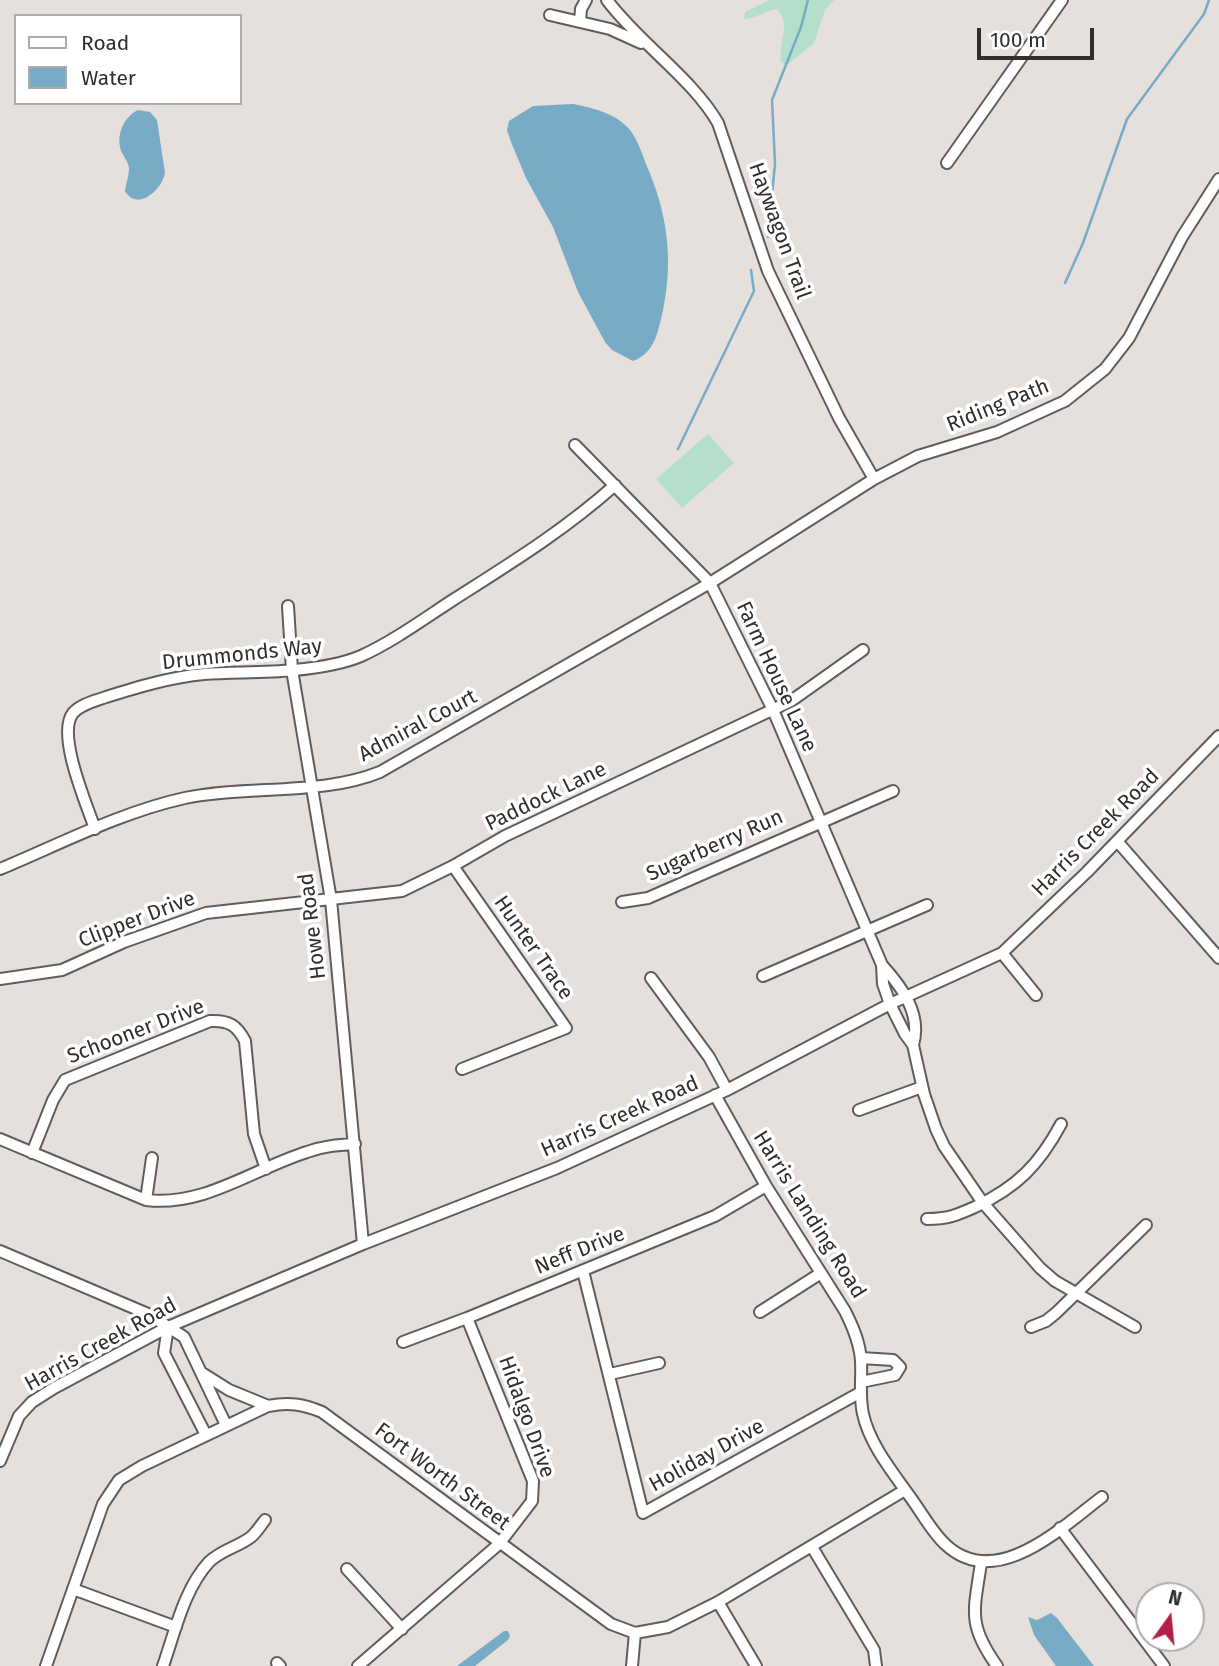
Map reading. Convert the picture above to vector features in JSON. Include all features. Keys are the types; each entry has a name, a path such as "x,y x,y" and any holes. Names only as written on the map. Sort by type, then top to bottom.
{"street":[{"path":"580,21 581,9 586,0"},
{"name":"Haywagon Trail","path":"607,0 649,47 704,101 718,123 768,271 839,418 874,479"},
{"path":"947,163 1062,0"},
{"name":"Haywagon Trail","path":"551,15 610,29 649,47"},
{"name":"Riding Path","path":"710,583 874,479 918,456 997,432 1065,401 1105,369 1129,338 1182,237 1219,179"},
{"name":"Farm House Lane","path":"575,445 710,583 773,710 881,965 883,985 890,1004 913,1045"},
{"name":"Drummonds Way","path":"95,829 80,786 68,736 70,718 80,707 128,690 173,679 330,666 360,656 389,641 552,536 585,512 615,485"},
{"name":"Admiral Court","path":"0,869 140,811 183,799 232,791 351,782 387,768 710,583"},
{"name":"Howe Road","path":"288,606 292,670 331,900 363,1244"},
{"name":"Paddock Lane","path":"331,900 401,891 453,866 505,836 791,701 863,650"},
{"name":"Harris Creek Road","path":"0,1461 19,1416 32,1402 168,1327 363,1244 557,1168 715,1096 890,1004 1002,953 1117,841 1219,736"},
{"name":"Sugarberry Run","path":"622,902 648,898 893,790"},
{"path":"1117,841 1219,958"},
{"name":"Hunter Trace","path":"453,866 566,1028 462,1069"},
{"name":"Clipper Drive","path":"0,979 62,970 124,942 206,913 331,900"},
{"path":"763,976 927,905"},
{"path":"1002,953 1035,995"},
{"name":"Farm House Lane","path":"881,965 897,982 912,1011 917,1032 913,1045"},
{"path":"651,978 709,1057 727,1090"},
{"name":"Schooner Drive","path":"32,1153 53,1100 65,1080 209,1021 220,1020 240,1030 246,1041 254,1133 266,1169"},
{"path":"913,1045 929,1111 944,1146 983,1203 1040,1268 1075,1294 1135,1327"},
{"path":"859,1110 922,1087"},
{"name":"Harris Landing Road","path":"715,1096 766,1186 853,1325 861,1358 861,1387 867,1429 905,1490 944,1544 964,1558 981,1563"},
{"path":"928,1219 948,1219 1004,1192 1028,1173 1047,1151 1061,1124"},
{"path":"0,1139 146,1200 181,1201 326,1146 355,1144"},
{"path":"146,1200 152,1158"},
{"name":"Neff Drive","path":"403,1342 715,1216 766,1186"},
{"path":"1031,1327 1046,1321 1146,1225"},
{"path":"0,1251 148,1314 184,1337 226,1424"},
{"name":"Holiday Drive","path":"583,1271 643,1513 861,1387"},
{"path":"760,1312 821,1273"},
{"name":"Hidalgo Drive","path":"358,1666 499,1544 532,1501 533,1481 467,1318"},
{"path":"168,1327 164,1353 206,1434"},
{"path":"861,1358 893,1360 900,1367 895,1375 861,1387"},
{"path":"610,1374 659,1363"},
{"path":"201,1373 229,1390 268,1406"},
{"name":"Fort Worth Street","path":"46,1666 103,1504 119,1480 226,1424 268,1406 285,1403 303,1404 322,1412 611,1624 635,1633"},
{"path":"632,1666 635,1633 668,1627 718,1602 905,1490"},
{"path":"997,1666 974,1626 973,1612 981,1563 1001,1561 1020,1554 1102,1497"},
{"path":"163,1666 176,1627 200,1573 223,1551 251,1537 265,1520"},
{"path":"1060,1528 1164,1666"},
{"path":"812,1547 874,1650 876,1666"},
{"path":"347,1569 402,1629"},
{"path":"73,1589 176,1627"},
{"path":"718,1602 756,1666"}],"green space":[{"path":"769,0 834,0 825,10 814,43 787,65 781,62 784,21 777,9 744,19 745,12"},
{"path":"708,434 734,463 682,508 656,479"}],"water":[{"path":"573,104 611,115 630,130 653,183 664,220 668,276 662,315 650,348 633,361 612,350 605,342 578,292 553,227 526,178 507,130 509,121 533,106"},
{"path":"138,110 150,112 157,120 165,173 154,192 142,199 130,197 125,191 129,168 119,141 124,122"},
{"path":"1051,1613 1094,1666 1056,1666 1034,1635 1028,1617 1037,1620"},
{"path":"504,1631 508,1631 508,1640 475,1666 457,1666"}],"waterway":[{"path":"768,237 775,164 772,100 801,27 808,0"},
{"path":"1065,283 1083,243 1127,119 1204,14 1209,0"},
{"path":"678,449 754,291 751,270"}]}
